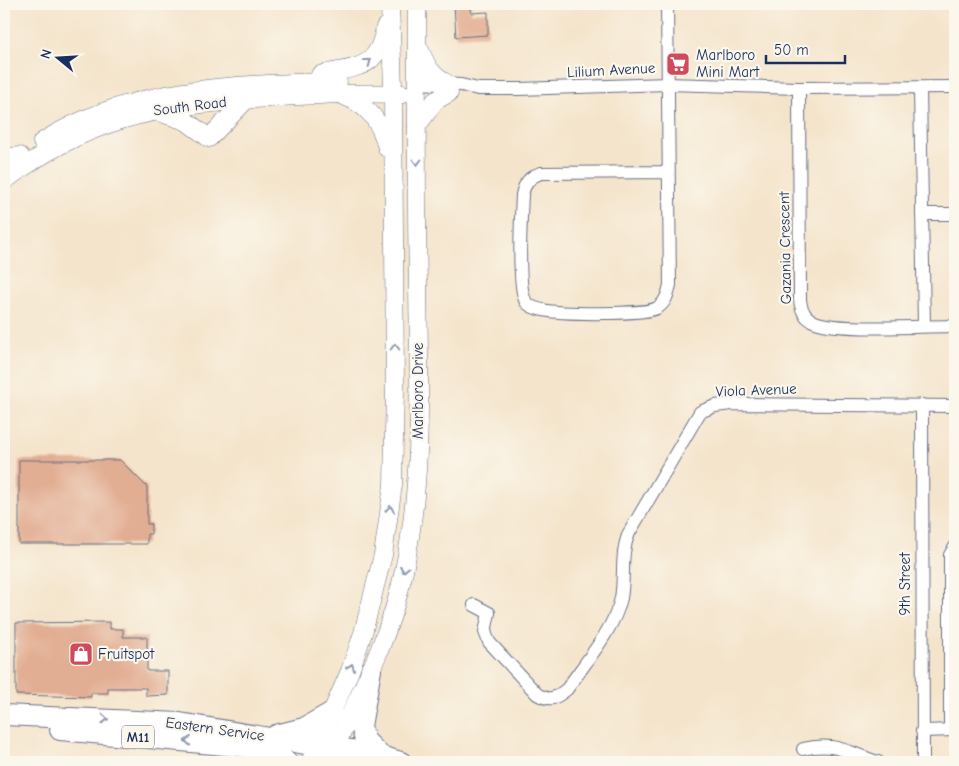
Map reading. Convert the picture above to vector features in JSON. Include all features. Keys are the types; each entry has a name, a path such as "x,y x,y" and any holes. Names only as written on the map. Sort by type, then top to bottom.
{"main road":[{"path":"306,83 320,75 359,68 371,60 377,54 383,39 390,4"},
{"name":"Marlboro Drive","path":"325,757 332,712 350,671 375,590 383,555 392,485 395,388 393,88 390,4"},
{"name":"Marlboro Drive","path":"325,757 371,670 388,626 403,577 416,492 419,389 417,4"},
{"path":"417,40 426,64 433,75 449,89 435,101 417,126"},
{"name":"South Road","path":"4,167 12,157 69,126 104,111 129,104 203,90 306,83 393,88"},
{"path":"393,88 416,89"},
{"name":"South Road","path":"4,181 29,163 75,137 116,120 152,110 393,88"},
{"path":"340,94 362,104 377,119 384,133 393,175"},
{"path":"152,110 186,121 209,138 246,100"},
{"path":"371,670 361,726 366,740 379,754"},
{"path":"287,762 269,743 332,712"},
{"name":"Eastern Service","path":"4,714 180,723 325,757"},
{"name":"Eastern Service","path":"4,723 269,743"},
{"name":"M11","path":"325,757 379,754 401,762"}],"street":[{"path":"667,4 670,285 666,298 662,304 648,311 549,311 534,308 526,302 522,287 522,195 524,188 532,177 541,173 668,172"},
{"name":"Lilium Avenue","path":"416,89 558,89 667,84 799,88 955,87"},
{"name":"Gazania Crescent","path":"799,88 800,300 803,311 812,321 833,326 955,326"},
{"path":"920,88 924,326"},
{"path":"922,214 955,214"},
{"name":"Viola Avenue","path":"474,605 489,613 485,632 489,642 537,694 544,698 557,697 567,689 618,609 622,585 624,546 629,533 695,417 706,408 732,404 955,406"},
{"name":"9th Street","path":"922,405 922,762"},
{"path":"922,731 953,730 950,555 955,547"},
{"path":"803,750 819,745 835,746 878,762"}],"building":[{"path":"454,4 471,4 471,13 488,12 488,35 456,37"},
{"path":"19,460 120,460 147,487 147,524 151,524 151,534 147,534 147,544 19,544"},
{"name":"Fruitspot","path":"110,622 110,629 123,629 123,637 147,637 147,671 168,671 168,695 146,696 146,688 108,688 108,693 91,693 91,697 16,695 16,623"}],"place":[{"name":"Marlboro Mini Mart","path":"678,64"},
{"name":"Fruitspot","path":"81,654"}]}
